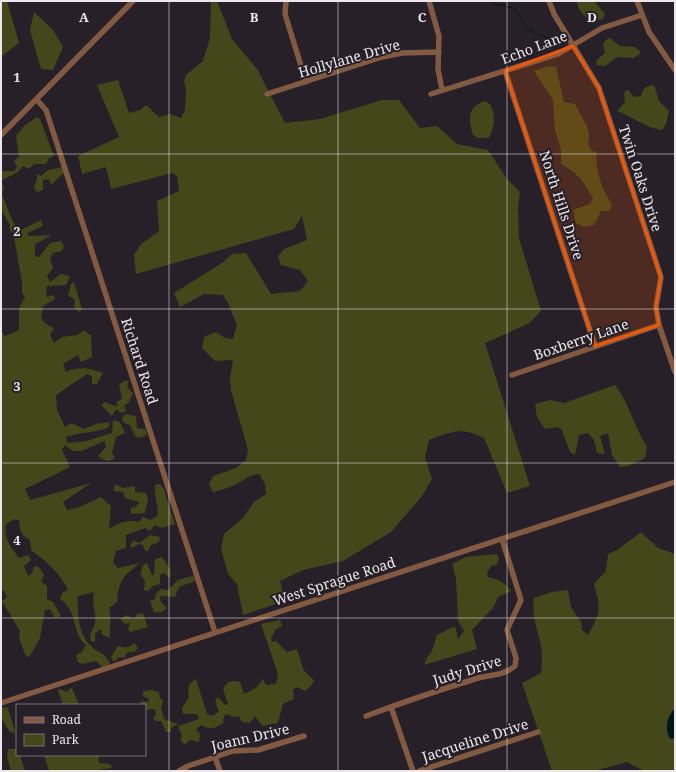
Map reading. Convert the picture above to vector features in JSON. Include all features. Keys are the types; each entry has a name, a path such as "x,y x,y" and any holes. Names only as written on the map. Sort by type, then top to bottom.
{"street":[{"path":"1,135 133,1"},
{"path":"286,1 285,14 306,82"},
{"path":"429,1 439,36 438,69 442,90"},
{"name":"Twin Oaks Drive","path":"549,1 554,14 599,88 661,277 656,308 659,325 675,372"},
{"path":"637,1 649,32 675,70"},
{"name":"Echo Lane","path":"431,94 558,54 602,28 642,15"},
{"name":"Hollylane Drive","path":"267,94 382,57 402,53 439,52"},
{"name":"North Hills Drive","path":"505,71 595,346"},
{"name":"Richard Road","path":"37,100 46,110 215,632"},
{"name":"Boxberry Lane","path":"512,375 659,325"},
{"name":"West Sprague Road","path":"1,703 675,482"},
{"name":"Judy Drive","path":"366,716 474,679 508,672 515,666 516,658 507,630 520,600 502,539"},
{"path":"391,707 413,771"},
{"name":"Jacqueline Drive","path":"420,771 538,732"},
{"name":"Joann Drive","path":"179,771 188,766 233,751 258,750 304,736"},
{"path":"215,757 220,771"}],"highlighted area":[{"path":"573,46 599,88 661,277 656,307 659,325 595,346 505,71"}],"green space":[{"path":"1,1 7,1 19,43 1,57"},
{"path":"211,1 217,1 232,39 257,69 285,123 320,119 382,100 399,100 420,128 437,126 457,144 488,150 507,179 520,192 518,207 519,238 541,311 530,323 485,343 530,486 507,493 484,438 463,431 444,434 429,440 425,457 432,479 422,496 391,532 343,561 303,570 280,581 285,601 243,615 237,584 228,574 221,549 224,534 243,518 254,502 266,494 265,484 259,474 256,474 232,486 213,492 209,485 213,476 236,468 246,460 248,450 231,390 230,378 233,360 215,361 202,348 204,337 216,332 225,338 233,339 237,325 229,305 223,295 204,294 180,307 174,293 222,263 232,254 246,253 271,294 300,291 308,281 300,270 281,265 278,256 284,249 307,240 302,216 294,229 136,274 134,255 141,244 159,231 157,201 179,191 177,176 172,173 111,189 106,167 82,174 78,156 119,137 97,85 118,80 129,113 140,110 146,105 159,117 170,114 181,118 185,110 186,90 184,82 186,75 203,61 210,38"},
{"path":"577,1 594,1 605,14 603,19 591,21 578,8"},
{"path":"34,12 53,30 63,47 53,70 41,69 30,30"},
{"path":"610,38 620,46 634,47 640,51 640,54 633,58 617,57 605,66 597,65 596,61 605,53 603,44"},
{"path":"549,66 556,67 564,102 575,104 588,128 588,144 592,151 597,152 596,159 598,173 605,193 612,205 609,211 601,211 594,225 584,227 576,223 573,210 590,204 593,198 580,178 561,164 561,150 555,130 553,100 534,71"},
{"path":"654,85 659,101 669,111 666,124 662,130 645,125 617,111 625,102 624,92 628,90 634,97 641,96 645,88"},
{"path":"485,101 490,104 492,109 494,125 489,138 478,138 473,135 470,124 470,114 475,107"},
{"path":"37,117 40,119 54,156 49,158 46,164 34,164 29,169 23,166 18,172 1,181 1,171 14,171 17,167 14,160 19,157 16,136 24,126"},
{"path":"62,167 64,173 51,185 49,179 43,180 43,190 37,192 34,187 37,174 41,176 48,170"},
{"path":"1,185 4,186 2,195 15,225 13,233 10,231 10,225 3,213 1,205"},
{"path":"41,220 43,226 27,233 29,236 52,235 35,244 35,256 39,257 50,243 61,241 64,246 62,251 53,253 50,259 53,268 47,276 50,282 61,274 70,276 66,285 47,286 46,297 54,295 55,299 43,306 41,318 45,323 54,328 50,335 54,343 62,337 77,335 84,330 91,336 92,357 81,362 78,355 63,364 66,372 84,368 103,373 97,384 92,384 92,376 87,374 56,395 57,410 65,427 71,423 84,429 96,424 110,422 108,428 66,437 67,443 86,441 112,433 113,420 120,422 125,433 116,437 112,453 115,458 108,461 98,456 106,447 105,441 81,451 73,451 65,445 62,450 70,467 25,489 30,500 91,483 63,502 67,510 80,507 101,497 111,506 109,529 123,522 139,522 143,517 151,520 158,515 155,485 160,484 164,489 175,524 162,528 155,525 150,531 145,528 126,535 126,548 116,551 113,562 118,568 140,563 123,579 119,588 117,602 109,608 110,638 103,635 100,629 95,634 95,642 91,641 90,634 95,622 93,603 94,592 78,596 78,616 81,630 87,642 108,660 110,664 103,668 96,661 82,664 78,662 76,655 82,652 86,645 78,635 70,610 60,599 62,593 68,590 61,578 52,568 31,550 30,540 22,534 19,520 15,519 6,524 5,529 8,542 19,558 28,555 31,560 24,566 28,576 32,573 34,566 39,567 44,575 41,582 47,586 47,599 53,602 61,616 55,618 50,609 45,610 40,638 30,656 26,657 19,638 20,631 2,601 7,597 1,589 1,331 5,336 19,330 19,308 25,297 22,293 22,283 14,237 21,230"},
{"path":"74,282 82,309 79,312 74,307 75,300 68,295 71,284"},
{"path":"124,381 129,381 127,387 133,393 129,402 124,406 126,411 121,413 116,409 112,416 102,406 104,402 115,406 118,405 116,402 122,399 119,385"},
{"path":"615,385 620,392 647,447 645,458 628,466 620,467 612,455 608,433 600,436 605,454 597,453 594,440 588,433 579,435 575,455 570,452 562,430 557,427 545,429 537,417 535,404 550,400 564,403"},
{"path":"125,414 136,416 137,428 146,429 147,435 139,438 135,436 130,425 124,423 122,418"},
{"path":"114,485 123,488 135,486 135,492 146,493 148,500 145,513 131,514 131,508 136,507 139,502 125,498 123,492 114,491"},
{"path":"641,532 658,548 675,554 675,771 644,771 627,762 594,771 552,771 522,683 541,673 542,649 534,615 534,598 552,592 568,590 571,607 581,622 582,630 588,635 597,616 599,605 594,584 606,571 608,554 617,550"},
{"path":"151,535 160,537 159,542 150,546 148,551 145,551 143,545 138,544 132,548 130,546 133,540 139,543"},
{"path":"497,554 499,559 496,565 491,566 487,573 488,577 501,581 511,591 498,597 493,608 472,630 477,649 424,665 426,659 432,651 437,635 455,626 458,639 464,631 458,621 456,579 452,564 466,557"},
{"path":"162,557 170,569 171,576 168,578 165,573 160,575 160,584 153,586 148,591 144,590 145,581 140,574 143,565 147,563 152,575 154,575 155,559"},
{"path":"193,576 195,581 179,587 175,597 160,596 161,602 167,608 162,612 154,612 150,601 155,599 156,594 161,589 168,590 178,580"},
{"path":"143,613 148,627 130,632 128,629 130,623 125,624 120,619 127,615 134,619 137,614"},
{"path":"280,620 282,626 276,629 271,638 272,642 276,641 287,652 297,649 304,671 314,680 311,686 305,691 297,687 293,690 294,699 283,704 278,723 262,726 255,716 250,723 242,722 239,716 233,717 227,714 224,716 223,723 215,728 207,728 201,725 196,730 200,734 199,742 190,740 185,745 180,740 182,736 178,726 199,719 197,714 183,714 182,708 189,697 189,686 193,681 196,679 207,714 211,716 219,712 215,701 218,697 225,705 228,704 223,689 226,684 230,682 240,682 244,694 256,688 263,679 266,685 276,684 278,674 261,624"},
{"path":"134,643 138,648 134,652 128,652 124,658 119,657 114,662 111,657 118,646 127,647"},
{"path":"70,688 72,688 79,704 63,704 58,690 60,689 67,692"},
{"path":"152,690 159,692 160,698 163,701 161,708 164,719 178,724 171,728 171,732 166,732 161,721 156,721 153,718 156,715 155,709 146,710 146,704 142,704 140,701 148,702 149,699 143,696 143,691"},
{"path":"1,708 8,708 15,732 14,733 10,732 1,718"},
{"path":"8,749 16,749 16,756 20,756 25,771 11,771 7,757"},
{"path":"44,756 99,756 99,763 110,764 112,768 88,771 49,771"}],"shaded area":[{"path":"675,708 675,738 670,739 667,731 667,723"}],"waterway":[{"path":"491,1 494,4 514,8 529,30 544,37 556,39"}]}
